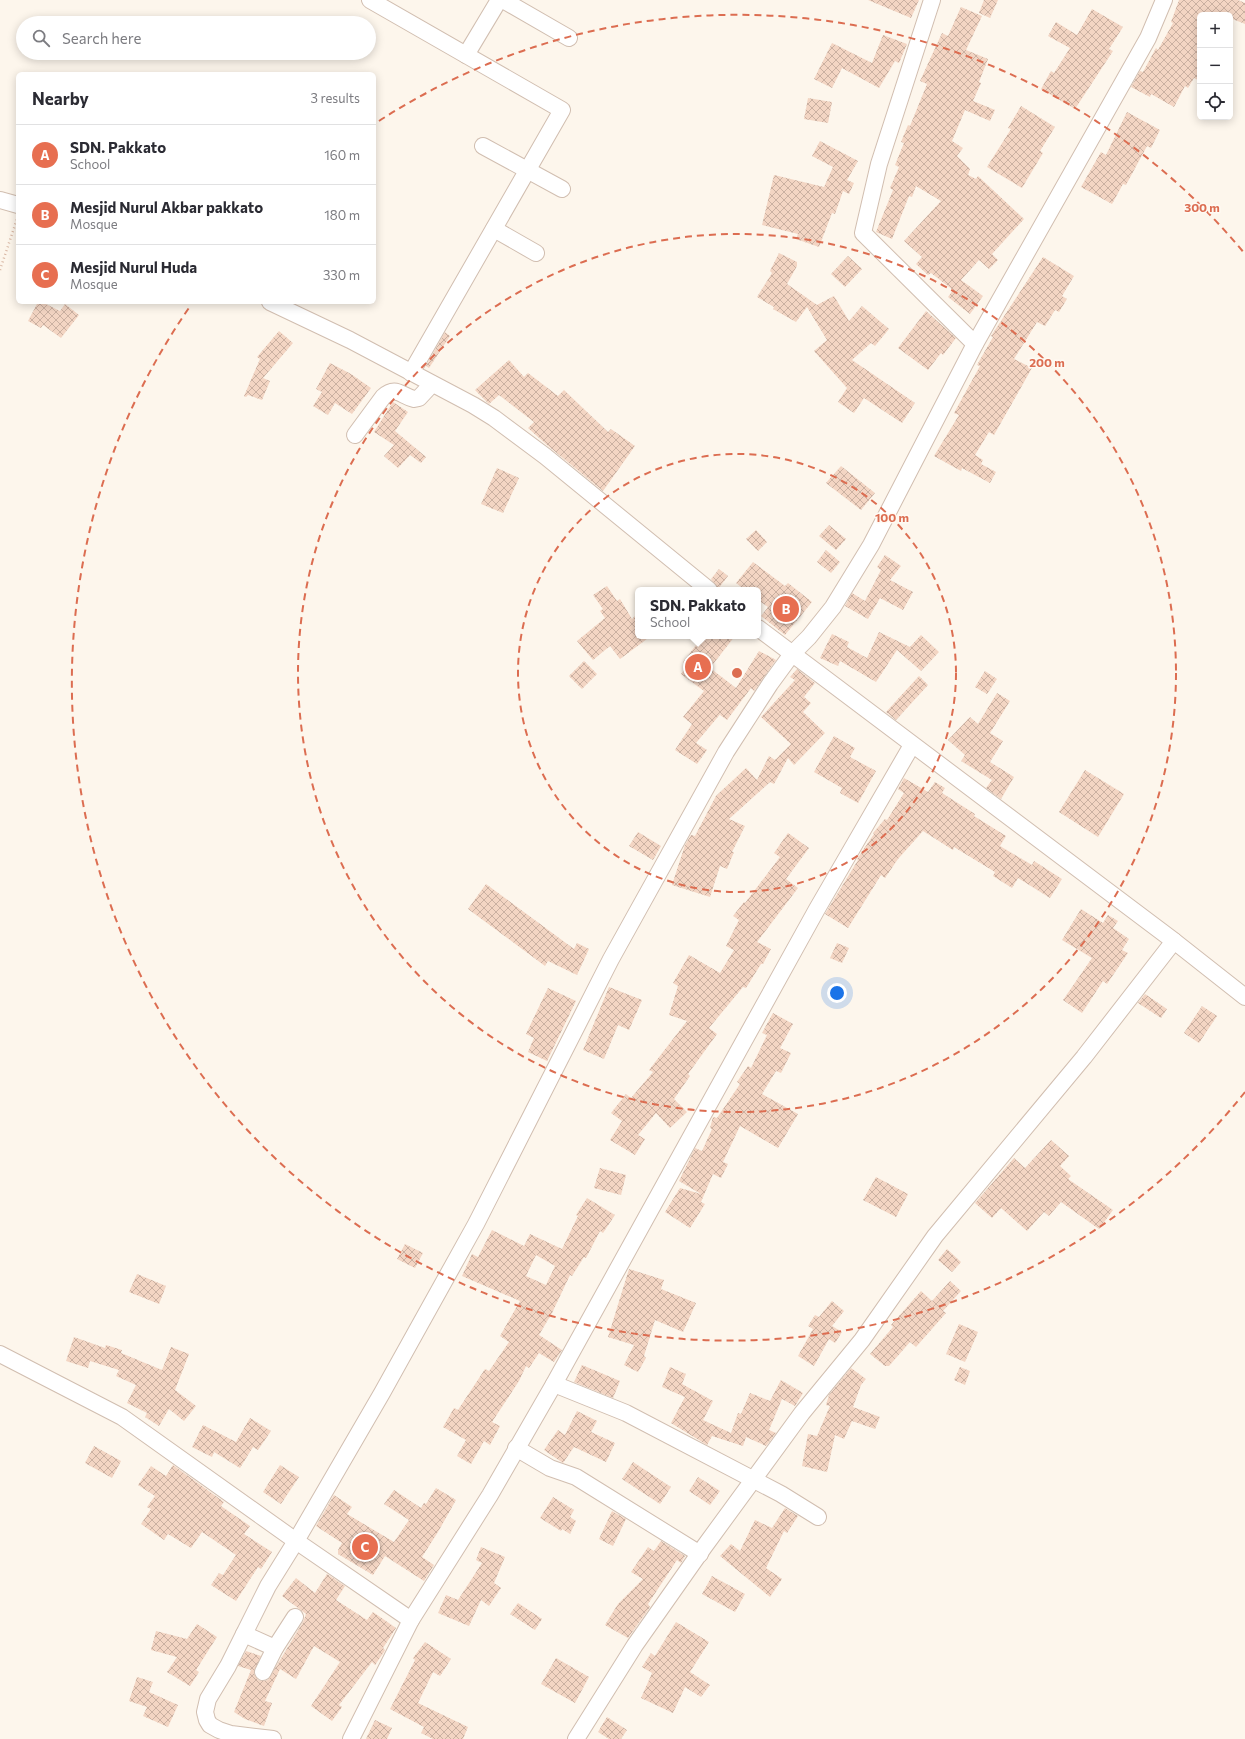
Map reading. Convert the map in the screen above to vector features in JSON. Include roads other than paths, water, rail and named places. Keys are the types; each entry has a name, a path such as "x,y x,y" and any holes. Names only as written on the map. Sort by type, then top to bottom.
{"street":[{"path":"370,0 562,110 411,373"},
{"path":"466,55 498,0"},
{"path":"503,0 569,38"},
{"path":"932,0 878,170 864,233 975,344"},
{"path":"272,1739 231,1734 219,1730 206,1720 205,1712 208,1699 228,1666 268,1586 296,1541 382,1393 476,1224 612,959 726,752 770,684 792,654 809,637 833,607 870,544 975,344 1148,38 1164,0"},
{"path":"483,146 562,189"},
{"path":"0,200 16,205"},
{"path":"494,229 536,253"},
{"path":"274,304 350,340 473,405 545,456 705,587"},
{"path":"355,435 383,396 388,392 396,391 414,399 419,398 432,384"},
{"path":"761,630 1174,941 1245,997"},
{"path":"351,1739 411,1620 490,1495 554,1384 818,909 912,745"},
{"path":"576,1739 635,1646 802,1413 862,1340 935,1236 1084,1057 1174,941"},
{"path":"0,1354 122,1417 296,1541 411,1620"},
{"path":"554,1384 626,1413 781,1494 818,1517"},
{"path":"516,1448 550,1468 576,1477 700,1554"},
{"path":"263,1672 275,1648 295,1617"},
{"path":"244,1634 275,1648"}],"place":[{"name":"Mesjid Nurul Akbar pakkato","path":"786,609"},
{"name":"SDN. Pakkato","path":"698,667"},
{"name":"Mesjid Nurul Huda","path":"365,1547"}]}
